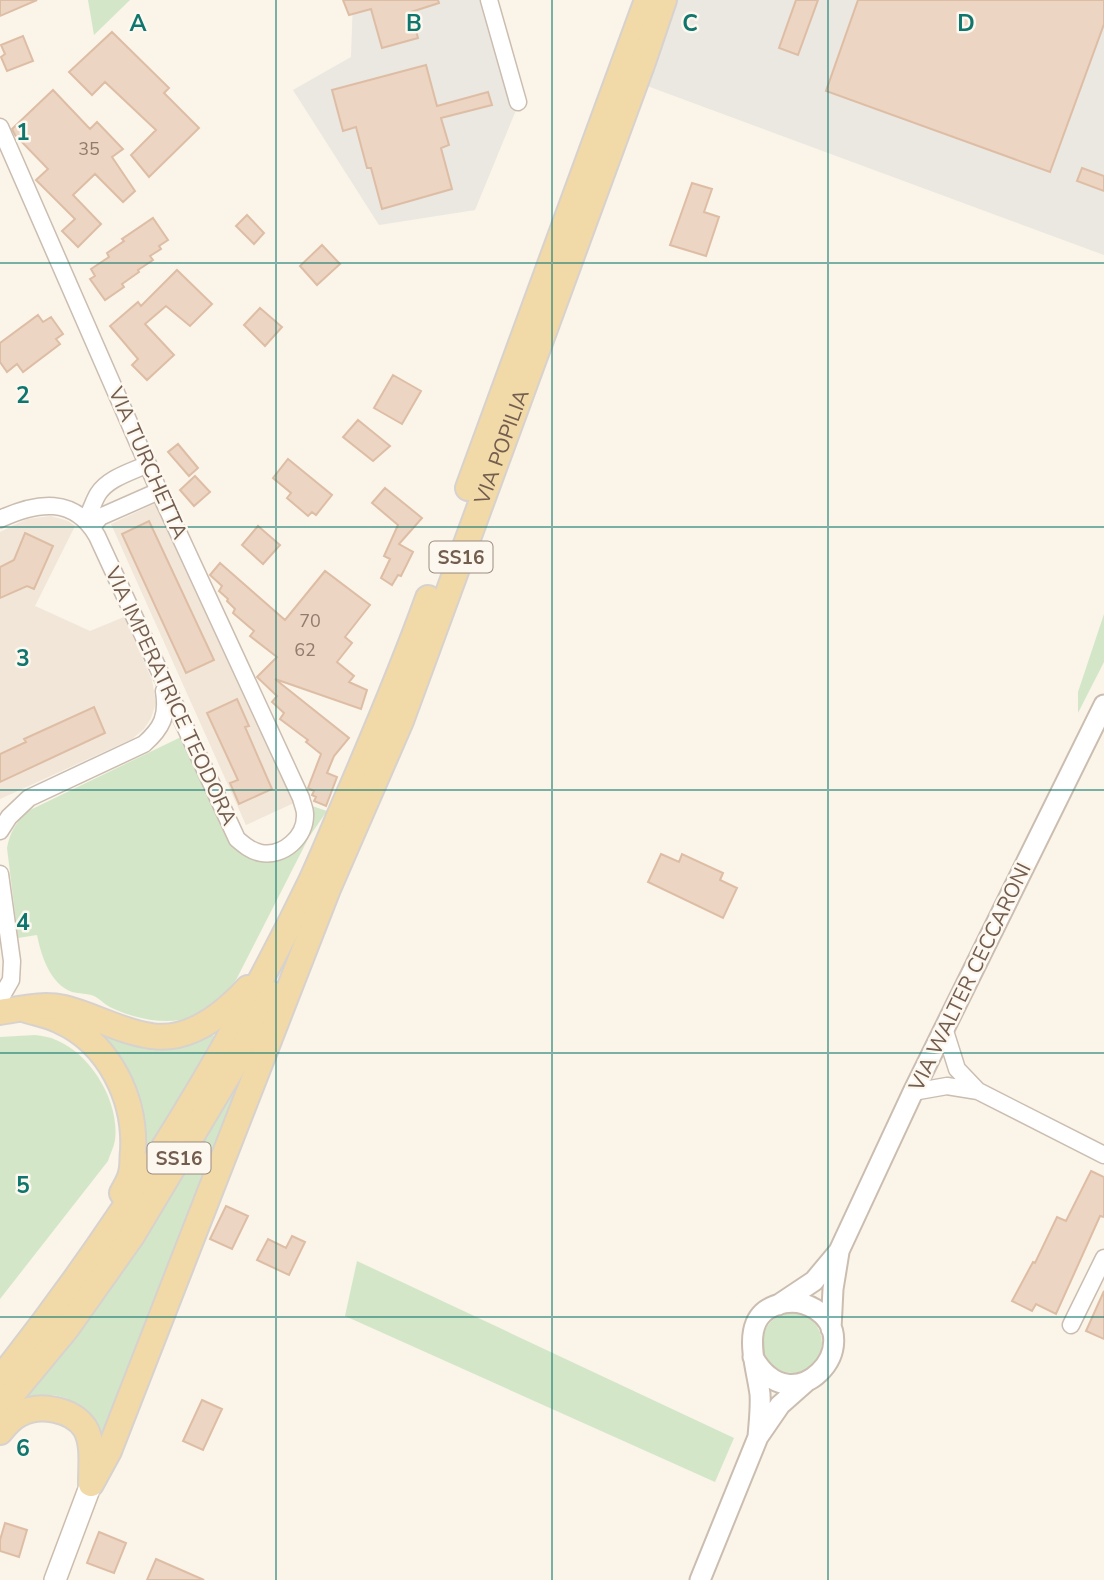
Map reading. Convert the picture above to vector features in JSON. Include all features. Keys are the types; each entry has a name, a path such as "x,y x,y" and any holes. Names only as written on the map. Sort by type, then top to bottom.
{"main road":[{"name":"VIA POPILIA","path":"320,884 647,0"},
{"name":"VIA POPILIA","path":"320,884 401,721 639,75 664,0"},
{"name":"SS16","path":"0,1379 54,1311 126,1206 217,1056 265,970 320,884"},
{"name":"SS16","path":"0,1409 67,1328 132,1236 233,1067 320,884"},
{"path":"55,1580 91,1484 109,1451 320,884"},
{"path":"12,1010 43,1006 63,1008 149,1036 165,1037 188,1033 208,1021 237,1000 265,970"},
{"path":"12,1010 61,1021 88,1040 107,1059 121,1083 130,1109 134,1140 131,1173 54,1311"},
{"path":"0,1432 20,1413 42,1409 58,1410 85,1428 91,1450 91,1484"}],"street":[{"path":"489,0 518,102"},
{"name":"VIA TURCHETTA","path":"0,127 159,491 301,798"},
{"path":"89,524 96,497 106,485 148,464"},
{"path":"89,524 159,491"},
{"path":"0,519 36,506 52,505 66,509 89,524"},
{"name":"VIA IMPERATRICE TEODORA","path":"89,524 237,839 247,848 261,853 287,848 303,828 305,813 301,798"},
{"path":"0,831 9,817 29,798 144,744 158,732 166,703 162,678"},
{"name":"VIA WALTER CECCARONI","path":"758,1437 760,1397 751,1345 758,1320 767,1311 814,1281 839,1251 913,1092 1104,705"},
{"path":"0,874 12,961 10,980 0,999"},
{"path":"945,1031 957,1069 978,1091"},
{"path":"913,1092 947,1086 978,1091 1104,1155"},
{"name":"VIA WALTER CECCARONI","path":"758,1437 780,1405 806,1382 818,1376 832,1355 833,1289 839,1251"},
{"path":"1071,1325 1104,1258"},
{"path":"778,1305 791,1302 815,1309 825,1318 831,1329"},
{"path":"754,1357 760,1369 781,1383 794,1385 806,1382"},
{"path":"700,1580 758,1437"}],"shaded area":[{"path":"353,0 491,0 516,110 475,210 379,225 293,90 351,57"},
{"path":"672,0 1104,0 1104,255 642,84"},
{"path":"156,503 296,802 246,825 111,524"},
{"path":"51,516 75,526 35,606 90,631 124,617 152,680 156,703 144,729 132,739 0,799 0,532 27,519"}],"green space":[{"path":"88,0 130,0 94,35"},
{"path":"1104,614 1104,662 1078,713 1078,692"},
{"path":"181,737 227,835 240,849 303,842 311,827 312,806 327,811 309,837 236,980 206,1011 183,1020 159,1021 123,1013 94,996 64,988 52,976 37,935 18,938 7,848 14,828 28,811"},
{"path":"89,1023 122,1038 149,1046 177,1046 213,1035 215,1037 145,1156"},
{"path":"35,1035 51,1038 69,1047 91,1068 108,1095 113,1110 115,1140 108,1161 0,1299 0,1037"},
{"path":"235,1089 239,1091 103,1442 90,1418 73,1402 52,1395 24,1399 137,1242"},
{"path":"357,1261 734,1438 715,1482 345,1316"},
{"path":"786,1313 798,1313 817,1326 822,1343 820,1355 809,1368 798,1373 786,1373 767,1360 762,1349 762,1337 775,1318"}],"building":[{"path":"0,0 37,0 0,16"},
{"path":"343,0 438,0 439,3 411,12 418,38 382,48 371,9 349,15"},
{"path":"796,0 818,0 798,55 779,48"},
{"path":"858,0 1104,0 1104,24 1050,172 826,91"},
{"path":"112,32 169,88 164,93 199,128 149,177 131,155 156,130 105,82 92,95 69,72"},
{"path":"23,36 33,61 7,71 1,57 5,54 1,45"},
{"path":"426,65 437,106 488,92 492,105 441,118 449,145 441,148 452,189 382,209 356,127 343,131 332,90"},
{"path":"53,90 90,129 97,122 123,149 112,157 135,191 123,202 95,174 73,195 101,224 78,247 62,231 75,219 36,180 48,169 12,129"},
{"path":"1082,168 1104,176 1104,191 1077,181"},
{"path":"692,183 712,189 704,212 719,217 706,256 670,245"},
{"path":"247,215 264,233 254,244 236,226"},
{"path":"153,218 168,240 150,256 153,260 122,284 124,287 105,300 90,279 95,276 91,269 109,257 107,253 124,241 122,239"},
{"path":"322,245 340,264 317,285 300,266"},
{"path":"177,270 212,304 190,326 166,306 145,324 174,355 147,380 132,365 138,359 110,326 138,302 141,306"},
{"path":"260,308 282,327 265,346 244,325"},
{"path":"38,315 43,322 51,317 63,334 56,339 60,344 23,372 17,364 7,372 0,362 0,343"},
{"path":"393,375 421,391 402,424 374,408"},
{"path":"358,420 390,446 373,461 343,437"},
{"path":"178,444 198,468 189,476 168,452"},
{"path":"288,459 332,495 316,515 312,512 308,516 287,498 291,493 273,478"},
{"path":"195,476 210,492 194,506 180,490"},
{"path":"385,488 422,518 399,544 413,552 401,576 398,575 392,585 381,578 390,559 384,556 398,525 372,503"},
{"path":"149,521 214,660 186,673 122,534"},
{"path":"258,526 280,545 263,564 242,545"},
{"path":"25,533 53,546 34,589 27,586 0,598 0,567 14,560"},
{"path":"220,563 285,620 325,571 370,605 345,637 352,643 337,662 354,676 349,682 367,690 361,709 275,679 349,738 334,756 327,773 337,777 326,806 314,801 314,791 308,788 321,754 306,742 308,740 280,719 284,713 272,702 277,696 257,677 277,657 250,636 254,631 233,613 235,609 219,591 222,586 210,575"},
{"path":"237,699 249,726 245,727 272,789 239,804 230,783 238,780 207,713"},
{"path":"94,707 105,733 0,782 0,754 26,742 24,739"},
{"path":"661,854 679,862 682,854 723,873 720,880 737,888 723,918 648,882"},
{"path":"1091,1171 1104,1177 1104,1217 1100,1216 1056,1314 1036,1304 1032,1311 1012,1301 1033,1262 1035,1263 1057,1217 1066,1221"},
{"path":"226,1206 248,1216 232,1249 210,1239"},
{"path":"292,1236 305,1242 289,1275 257,1260 268,1239 286,1248"},
{"path":"1104,1291 1104,1339 1086,1331"},
{"path":"202,1400 222,1409 203,1450 183,1441"},
{"path":"5,1523 27,1530 19,1557 0,1551"},
{"path":"99,1532 126,1543 114,1573 87,1563"},
{"path":"156,1559 204,1580 147,1580"}]}
